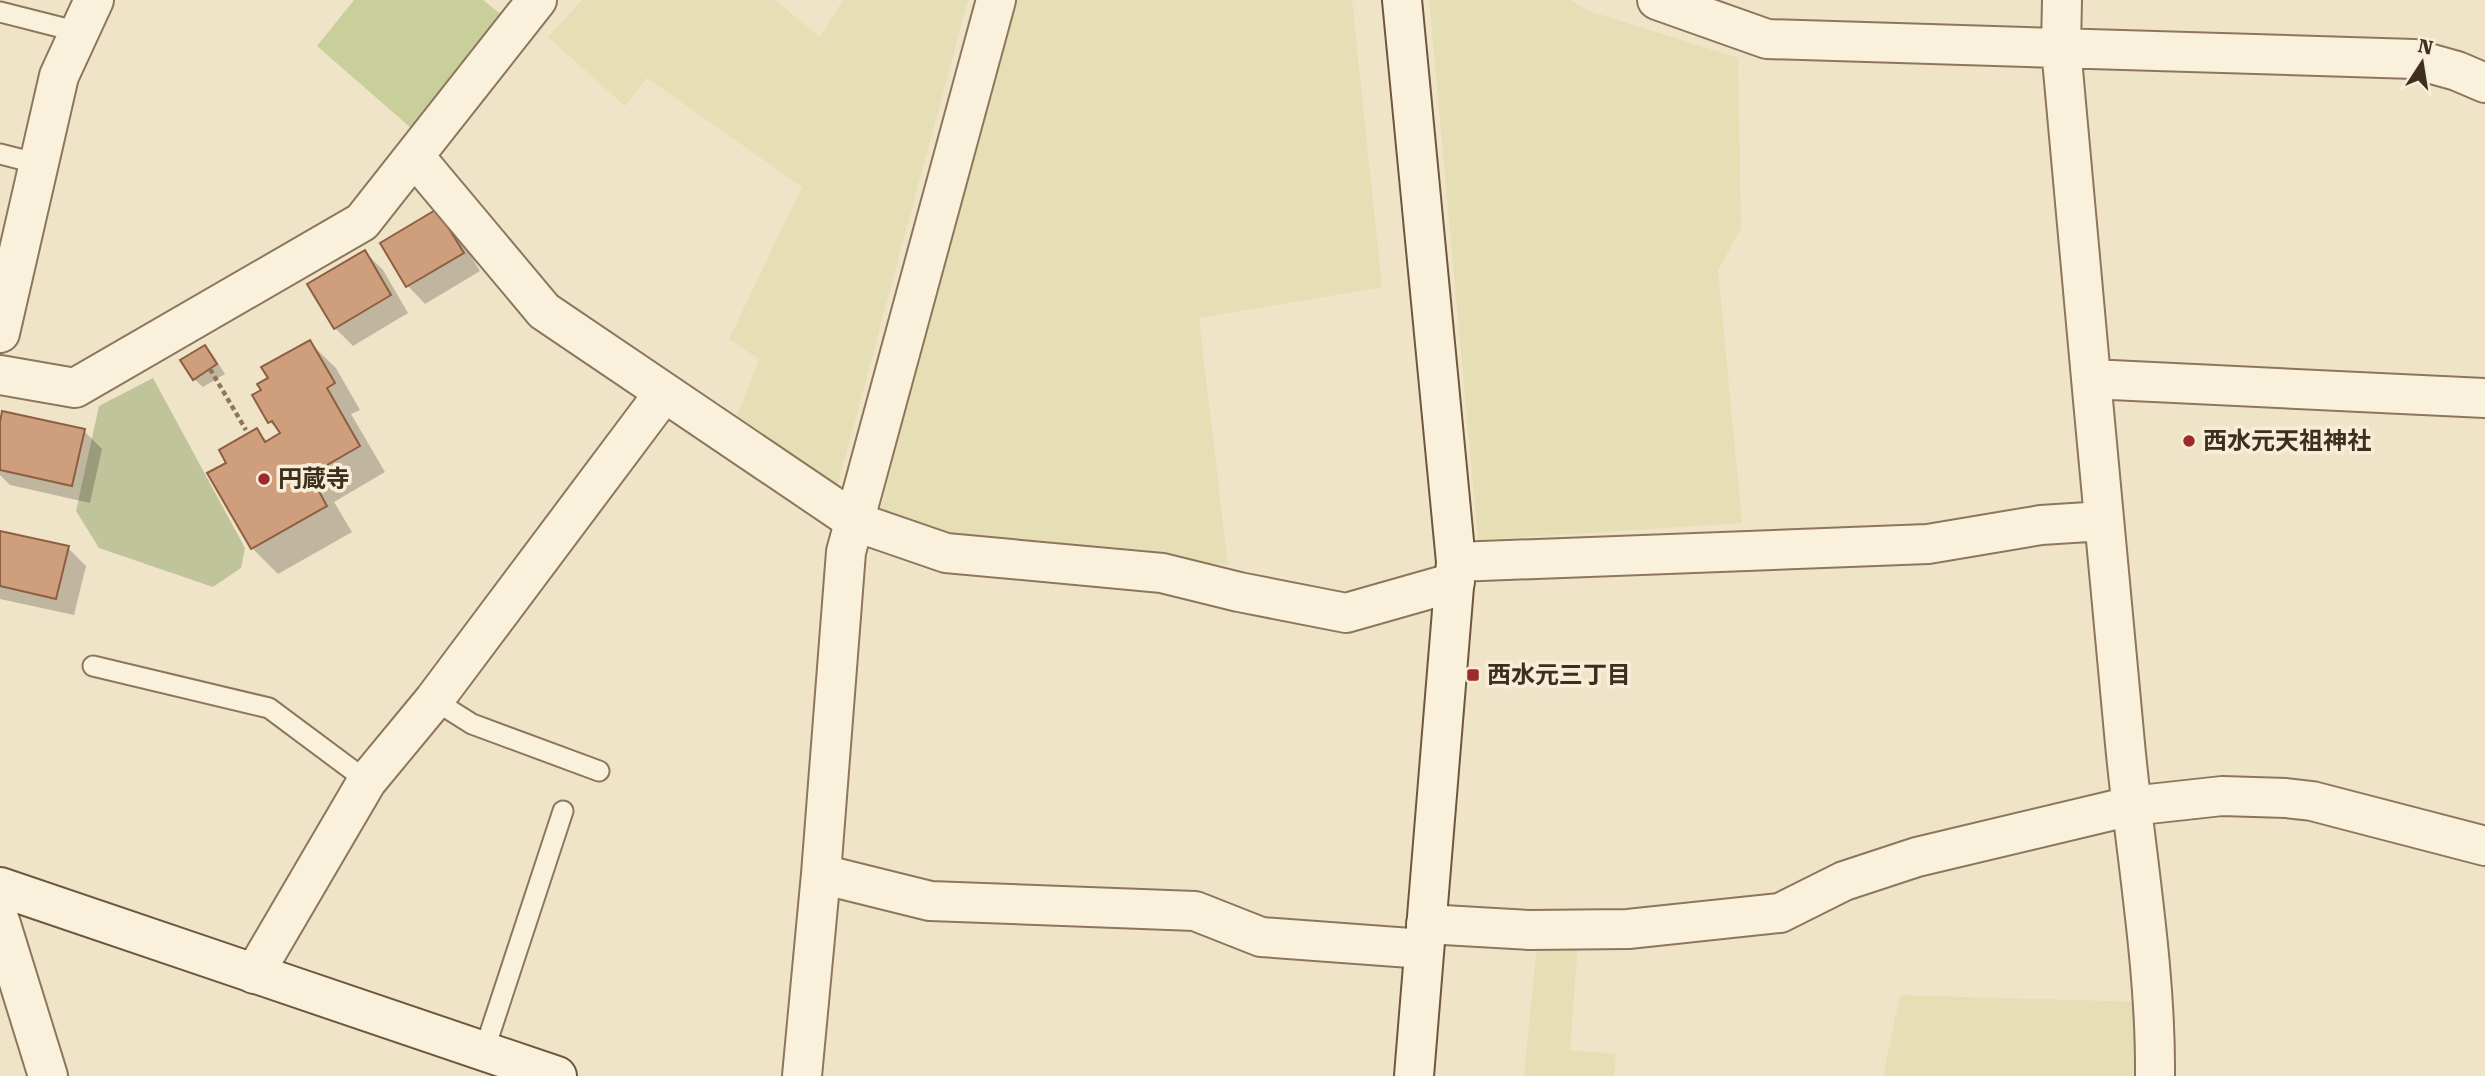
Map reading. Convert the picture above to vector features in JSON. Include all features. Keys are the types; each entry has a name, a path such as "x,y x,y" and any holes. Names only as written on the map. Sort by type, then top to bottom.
{"street":[{"path":"0,375 75,388 362,222 537,0"},
{"path":"802,1076 846,552 996,0"},
{"path":"1402,0 1456,572 1414,1076"},
{"path":"1657,0 1767,40 2414,59 2457,71 2485,83"},
{"path":"2062,0 2061,48 2130,806 2155,1020 2155,1076"},
{"path":"0,333 59,76 87,16"},
{"path":"415,157 544,312 856,522 946,553 1162,573 1239,592 1346,612 1456,572 1928,544 2041,525 2104,521"},
{"path":"2091,379 2485,398"},
{"path":"254,974 367,781 433,700 664,393"},
{"path":"821,874 930,901 1195,911 1261,937 1425,937 1529,930 1628,929 1780,912 1843,881 1917,857 2130,806 2222,796 2312,801 2485,846"},
{"path":"0,887 557,1076"},
{"path":"0,921 48,1076"}],"lane":[{"path":"0,12 87,16"},
{"path":"0,155 39,164"},
{"path":"93,666 269,708 367,781"},
{"path":"433,700 472,724 599,771"},
{"path":"484,1051 563,811"}],"path":[{"path":"210,369 246,430"}],"shaded area":[{"path":"582,0 775,0 820,37 843,0 968,0 835,495 734,424 759,359 729,339 802,187 647,78 625,106 548,37"},
{"path":"1007,0 1352,0 1382,287 1199,318 1228,565 932,537 879,515"},
{"path":"1429,0 1571,0 1589,11 1738,58 1741,229 1718,270 1742,523 1478,540"},
{"path":"1537,944 1578,944 1570,1050 1616,1054 1614,1076 1524,1076"},
{"path":"1900,995 2142,1002 2143,1076 1883,1076"}],"green space":[{"path":"354,0 483,0 503,16 411,128 317,46"},
{"path":"153,378 245,548 241,568 213,587 99,548 76,511 99,406"}],"building":[{"path":"437,209 464,253 406,287 380,243"},
{"path":"365,250 391,295 334,329 307,284"},
{"path":"310,340 335,383 327,388 360,446 310,475 327,506 251,549 207,473 226,463 219,450 257,428 265,442 280,433 272,421 268,423 252,395 261,390 257,384 268,378 261,367"},
{"path":"205,345 217,364 193,380 180,360"},
{"path":"2,411 85,429 72,486 0,470"},
{"path":"0,531 69,546 56,599 0,586"}],"place":[{"name":"西水元天祖神社","path":"2189,441"},
{"name":"円蔵寺","path":"264,479"},
{"name":"西水元三丁目","path":"1473,675"}]}
